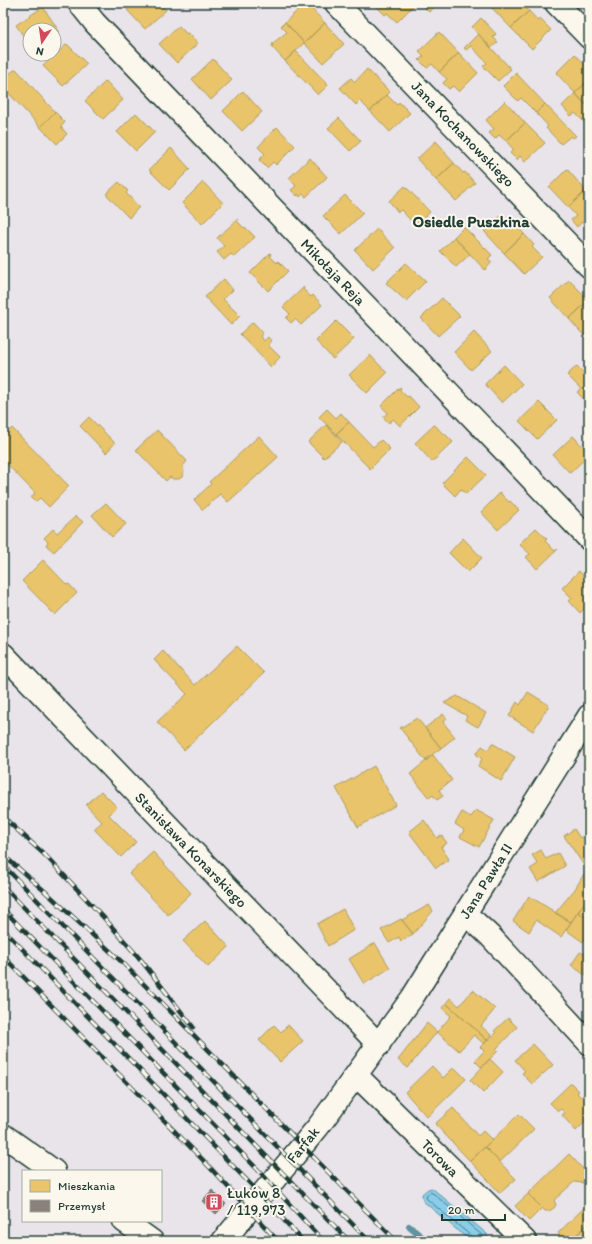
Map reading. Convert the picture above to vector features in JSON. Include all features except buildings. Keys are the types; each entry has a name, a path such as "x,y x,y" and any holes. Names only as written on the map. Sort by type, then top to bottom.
{"street":[{"name":"Mikołaja Reja","path":"79,3 95,23 589,539"},
{"name":"Jana Kochanowskiego","path":"336,3 589,266"},
{"path":"556,3 589,37"},
{"name":"Stanisława Konarskiego","path":"3,654 379,1045"},
{"name":"Jana Pawła II","path":"379,1045 412,998 465,915 589,716"},
{"path":"465,915 490,936 589,1042"},
{"name":"Farfak","path":"223,1241 318,1127 379,1045"},
{"name":"Torowa","path":"356,1075 525,1241"},
{"path":"3,1135 53,1170"},
{"path":"125,1222 152,1241"}],"water":[{"path":"432,1188 487,1234 488,1241 470,1241 423,1201 422,1194 428,1189"}],"waterway":[{"path":"409,1226 427,1241"}],"railway":[{"path":"3,817 45,855 105,919 141,960 193,1027"},
{"path":"3,855 123,963 396,1241"},
{"path":"3,865 369,1241"},
{"path":"3,886 349,1241"},
{"path":"3,909 262,1174 323,1241"},
{"path":"3,929 261,1195 303,1241"},
{"path":"3,956 202,1159 278,1241"}],"place":[{"name":"Łuków 8 / 119,973","path":"214,1202"}],"district":[{"name":"Osiedle Puszkina","path":"471,221"}]}
